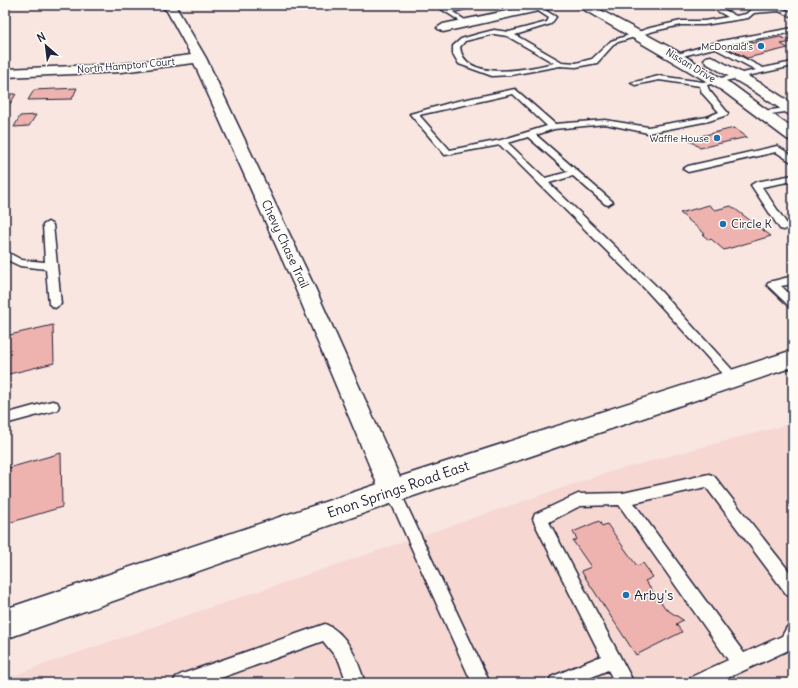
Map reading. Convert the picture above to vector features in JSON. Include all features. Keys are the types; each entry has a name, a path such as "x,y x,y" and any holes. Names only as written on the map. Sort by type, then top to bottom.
{"street":[{"name":"Chevy Chase Trail","path":"166,5 172,9 199,58 306,290 393,490"},
{"path":"443,28 535,7 552,5"},
{"name":"Nissan Drive","path":"582,5 638,28 710,82 763,113 793,136"},
{"name":"Nissan Drive","path":"638,28 652,29 695,51 792,109"},
{"name":"North Hampton Court","path":"5,73 121,68 199,58"},
{"name":"Enon Springs Road East","path":"5,624 393,490 793,358"}],"lane":[{"path":"438,5 447,8 466,23"},
{"path":"447,8 466,5"},
{"path":"447,8 478,5"},
{"path":"710,5 735,18"},
{"path":"772,5 793,15"},
{"path":"509,34 549,23 553,17 535,7"},
{"path":"652,29 681,23 704,23 748,16 752,11 780,9"},
{"path":"560,64 509,34 494,32 463,40 456,46 457,54 462,62 492,74 535,70 560,64 576,64 594,61 613,42 638,28"},
{"path":"675,56 729,41 793,30"},
{"path":"715,46 760,70"},
{"path":"634,83 659,78 710,82 793,64"},
{"path":"553,127 515,91 414,114 448,153 502,142 553,127 605,122 638,130 648,130 709,119 724,113 705,92 710,82"},
{"path":"763,113 792,109"},
{"path":"530,134 608,202"},
{"path":"502,142 650,287 733,378"},
{"path":"688,169 777,149 793,160"},
{"path":"542,182 575,173"},
{"path":"784,227 756,185 793,178"},
{"path":"766,200 779,200"},
{"path":"775,213 788,213"},
{"path":"48,225 55,304"},
{"path":"5,254 20,263 51,266"},
{"path":"793,280 773,285 793,303"},
{"path":"5,420 52,406"},
{"path":"625,683 540,519 578,500 623,499 709,480 793,589"},
{"path":"393,490 481,683"},
{"path":"623,499 741,663"},
{"path":"182,683 324,632 337,642 348,659 356,683"},
{"path":"697,683 788,642 793,633"},
{"path":"558,683 612,660"}],"shaded area":[{"path":"793,423 793,683 5,683 5,679 56,660 606,473"}],"building":[{"name":"McDonald's","path":"780,37 793,42 781,44 788,48 747,58 728,48"},
{"path":"77,88 72,99 28,100 34,90"},
{"path":"5,94 16,94 10,104 5,104"},
{"path":"36,115 29,126 14,127 20,116"},
{"name":"Waffle House","path":"734,128 747,137 700,148 688,139"},
{"name":"Circle K","path":"709,205 715,210 731,206 771,236 724,250 711,239 709,240 703,235 705,234 680,213"},
{"path":"53,325 54,363 5,375 5,336"},
{"path":"61,453 62,507 5,524 5,469"},
{"name":"Arby's","path":"599,521 602,526 607,524 637,566 643,563 653,577 645,581 666,609 683,620 676,624 682,632 636,655 581,571 591,567 573,541 577,539 573,532"}],"place":[{"name":"McDonald's","path":"761,46"},
{"name":"Waffle House","path":"717,138"},
{"name":"Circle K","path":"723,224"},
{"name":"Arby's","path":"626,595"}]}
